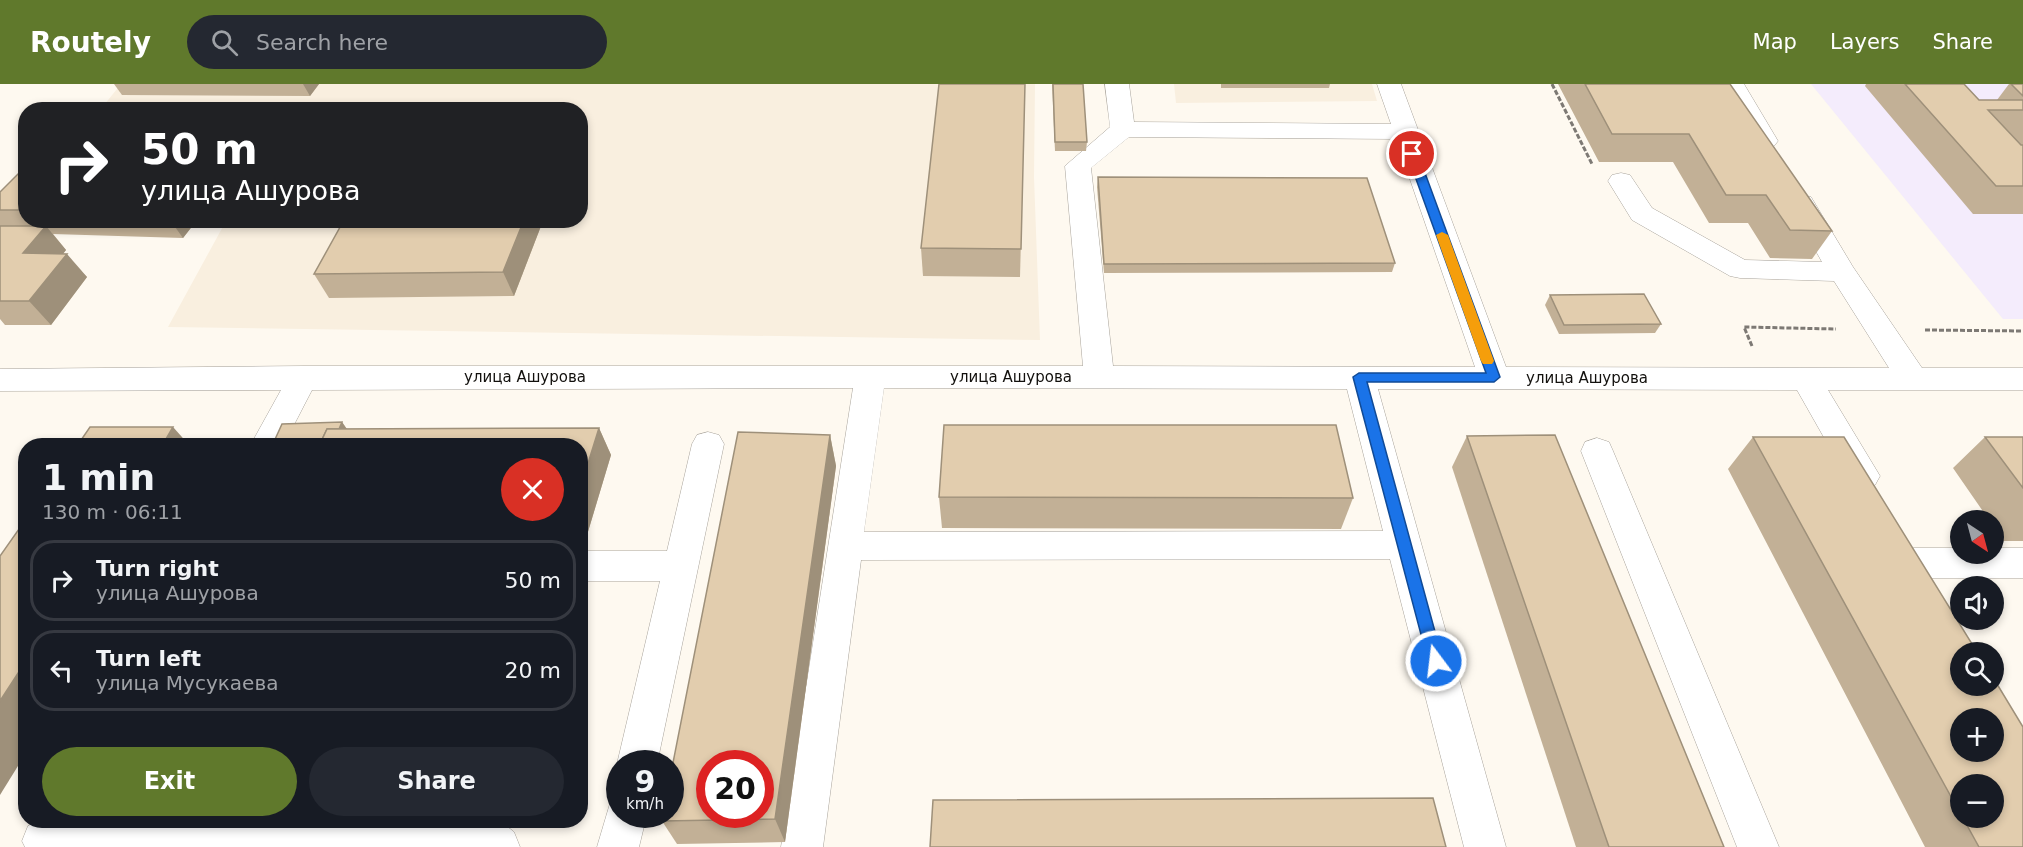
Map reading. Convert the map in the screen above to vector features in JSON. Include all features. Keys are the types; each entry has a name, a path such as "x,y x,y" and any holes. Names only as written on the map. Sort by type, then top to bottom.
{"street":[{"path":"1117,84 1123,129"},
{"path":"1389,84 1404,132 1494,377"},
{"path":"1732,84 1842,272 1913,379"},
{"path":"1099,377 1078,166 1123,129 1404,132"},
{"path":"1621,181 1642,214 1740,269 1842,272"},
{"path":"802,847 870,377"},
{"path":"1359,377 1485,847"},
{"name":"улица Ашурова","path":"6,387 304,378 1494,377 2023,380"},
{"path":"270,438 304,378"},
{"path":"1806,379 1878,501"},
{"path":"640,750 708,444"},
{"path":"1597,451 1758,847"},
{"path":"1896,532 1932,593"},
{"path":"845,546 1404,545"},
{"path":"1914,563 2023,563"},
{"path":"588,566 681,566"},
{"path":"618,847 623,828"},
{"path":"46,836 478,830 499,847"}],"path":[{"path":"1552,84 1593,166 1621,181"}],"shaded area":[{"path":"121,84 1035,84 1034,177 1040,340 168,327 222,228 588,228 588,102 106,102"},
{"path":"1174,84 1372,84 1377,101 1176,103"},
{"path":"1811,84 2023,84 2023,319 2003,319"}],"building":[{"path":"939,84 1025,84 1021,249 921,248"},
{"path":"1053,84 1083,84 1087,142 1055,142"},
{"path":"1585,84 1730,84 1832,231 1790,230 1766,195 1726,195 1689,134 1612,134"},
{"path":"1905,84 1964,84 1979,100 2023,100 2023,110 1988,110 2023,145 2023,186 1996,186"},
{"path":"2011,84 2023,84 2023,96"},
{"path":"18,174 18,210 0,210 0,192"},
{"path":"1098,177 1367,178 1395,263 1104,264"},
{"path":"0,226 44,228 23,253 67,254 29,301 0,301"},
{"path":"340,228 521,228 503,272 314,274"},
{"path":"1644,294 1661,324 1564,325 1550,295"},
{"path":"342,422 339,429 327,429 323,438 276,438 282,424"},
{"path":"944,425 1336,425 1353,498 939,497"},
{"path":"90,427 173,427 167,438 82,438"},
{"path":"599,428 588,463 588,438 323,438 327,429"},
{"path":"738,432 830,435 775,819 774,750 696,750 696,820 684,821 684,750 676,750"},
{"path":"1555,435 1724,847 1609,847 1467,436"},
{"path":"1753,437 1844,437 1950,608 1950,630 1963,630 1971,642 1950,642 1950,696 2004,696 2023,727 2023,847 1979,847 1969,828 2004,828 2004,774 1950,774 1950,795"},
{"path":"1985,437 2023,437 2023,488"},
{"path":"18,530 18,673 0,701 0,556"},
{"path":"1433,798 1446,847 930,847 933,800"}],"slow traffic":[{"path":"1442,235 1488,361"}],"route":[{"path":"1412,154 1494,377 1359,377 1436,661"}]}
